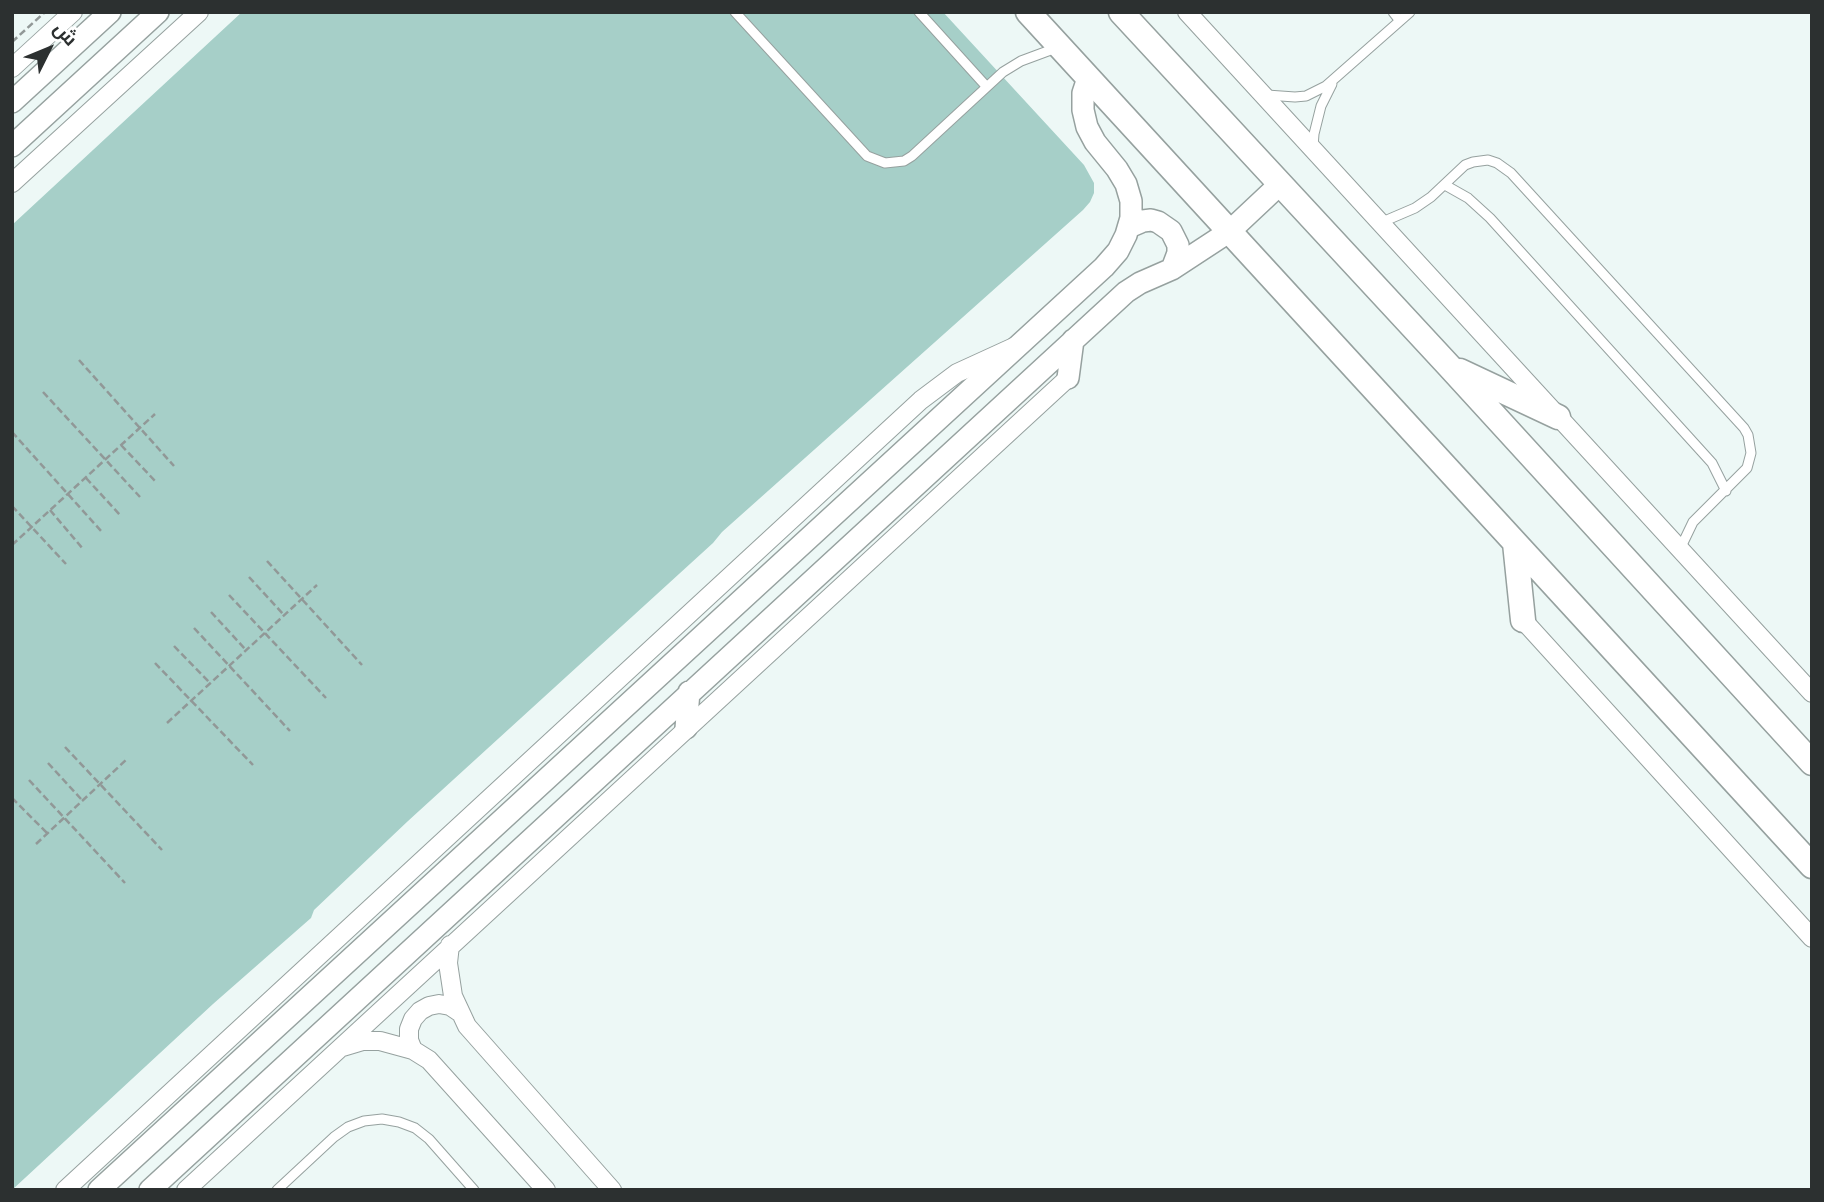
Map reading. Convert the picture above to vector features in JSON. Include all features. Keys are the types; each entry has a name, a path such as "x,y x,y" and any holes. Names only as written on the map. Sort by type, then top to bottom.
{"main road":[{"path":"1028,12 1812,866"},
{"path":"1121,12 1812,763"},
{"path":"1449,366 1558,417"},
{"path":"1515,543 1523,620"}],"street":[{"path":"12,68 72,12"},
{"path":"12,102 110,12"},
{"path":"12,146 158,12"},
{"path":"12,183 199,12"},
{"path":"1187,12 1812,693"},
{"path":"98,1190 1104,267 1118,251 1129,227 1130,201 1126,184 1087,127 1083,93 1088,78"},
{"path":"150,1190 1126,292 1172,269 1230,231 1279,185"},
{"path":"1129,227 1151,220 1171,231 1178,245 1172,269"},
{"path":"186,1190 1068,378 1073,340"},
{"path":"65,1190 921,400 957,373 1019,345"},
{"path":"1523,620 1812,938"},
{"path":"686,728 689,692"},
{"path":"450,946 449,979 459,1012 476,1038 612,1190"},
{"path":"413,1050 409,1029 420,1011 439,1004 450,1006 459,1012"},
{"path":"337,1050 363,1041 380,1041 413,1050 429,1060 546,1190"}],"lane":[{"path":"735,12 860,149 876,160 895,163 912,156 986,86 1021,61 1060,47"},
{"path":"919,12 986,86"},
{"path":"1393,12 1401,21"},
{"path":"1262,94 1284,98 1306,96 1335,80 1410,12"},
{"path":"1313,149 1318,113 1335,80"},
{"path":"1379,223 1415,208 1445,185 1465,165 1480,160 1497,163 1511,173 1744,428 1751,444 1750,460 1743,474 1693,522 1680,549"},
{"path":"1445,185 1468,198 1490,218 1712,463 1726,491"},
{"path":"277,1190 348,1127 364,1121 382,1119 415,1128 429,1139 474,1190"},
{"path":"82,1174 98,1190"}],"path":[{"path":"12,42 43,13"},
{"path":"79,360 174,466"},
{"path":"43,392 140,497"},
{"path":"12,545 155,414"},
{"path":"12,432 102,532"},
{"path":"121,445 156,482"},
{"path":"86,478 120,515"},
{"path":"12,506 66,564"},
{"path":"50,510 83,548"},
{"path":"267,561 362,665"},
{"path":"249,577 284,615"},
{"path":"167,723 317,585"},
{"path":"229,595 326,698"},
{"path":"211,612 246,650"},
{"path":"194,628 290,731"},
{"path":"174,646 210,683"},
{"path":"155,663 253,765"},
{"path":"65,747 162,850"},
{"path":"36,844 127,759"},
{"path":"48,763 82,800"},
{"path":"29,780 125,883"},
{"path":"12,798 47,833"}],"green space":[{"path":"242,12 943,12 1084,165 1094,183 1094,193 1083,210 722,532 408,821 314,910 311,918 213,1004 12,1190 12,225"}]}
